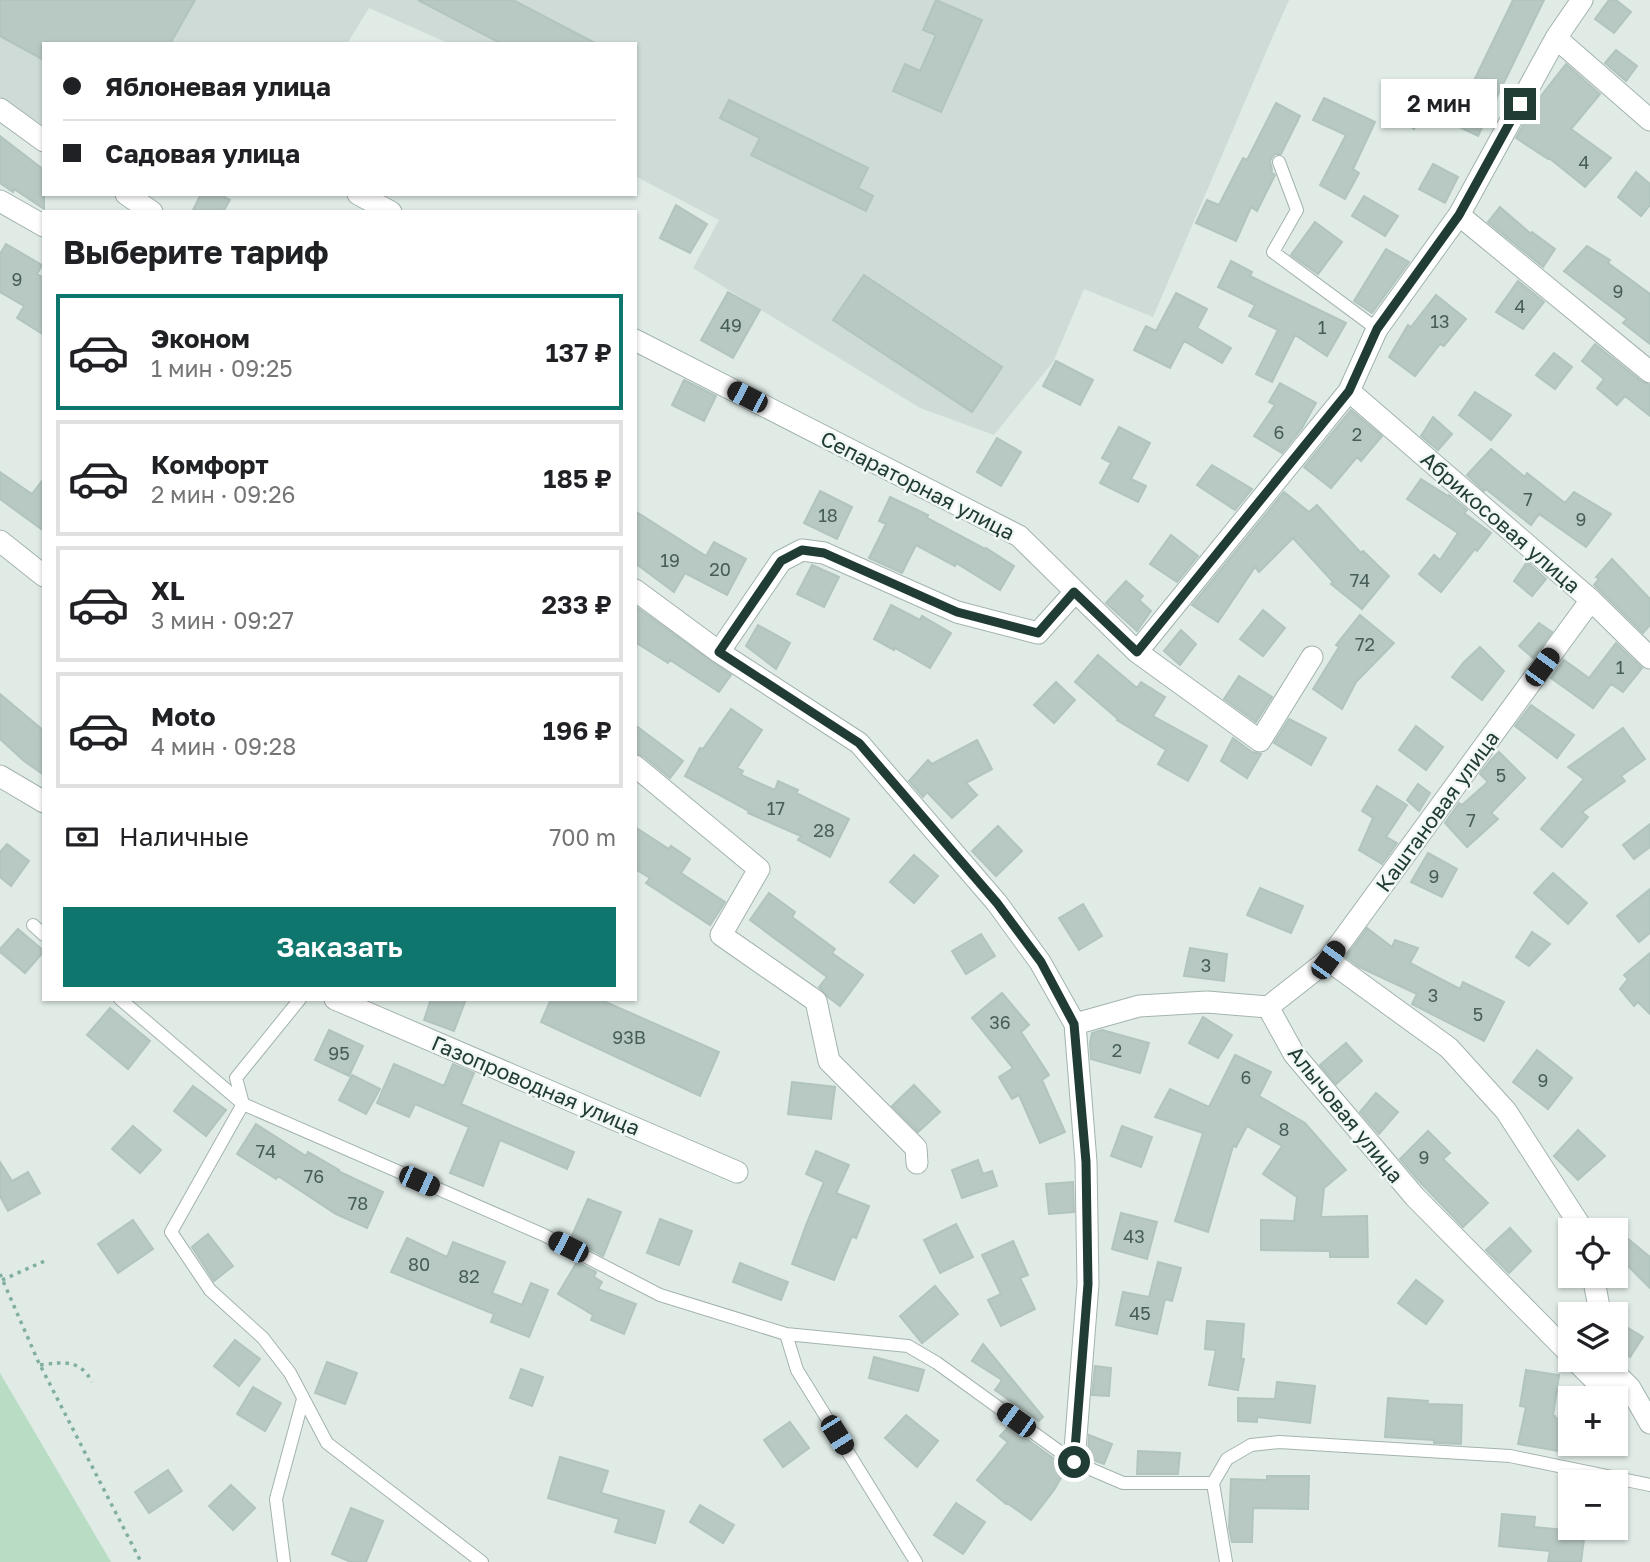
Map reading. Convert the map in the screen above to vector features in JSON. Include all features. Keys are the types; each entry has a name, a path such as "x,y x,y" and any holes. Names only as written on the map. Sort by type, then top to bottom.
{"street":[{"path":"1137,652 1349,391 1377,329 1459,215 1556,38 1583,0"},
{"path":"1556,38 1650,120"},
{"path":"0,108 42,140"},
{"path":"362,196 387,210"},
{"path":"0,201 42,225"},
{"path":"1459,215 1650,372"},
{"name":"Сепараторная улица","path":"637,341 1019,536 1137,652 1260,741 1312,657"},
{"name":"Абрикосовая улица","path":"1349,391 1591,600 1650,658"},
{"path":"0,541 42,574"},
{"path":"719,652 781,561 802,550 824,553 957,612 1038,633 1074,592"},
{"path":"637,591 719,652 859,743 997,903 1041,962 1074,1024 1086,1162 1088,1284 1074,1462"},
{"name":"Каштановая улица","path":"1268,1007 1328,960 1591,600"},
{"path":"637,768 759,869 720,935 816,1001 829,1061 916,1148 917,1163"},
{"path":"0,776 42,801"},
{"path":"1328,960 1450,1048 1506,1111 1575,1218"},
{"name":"Газопроводная улица","path":"340,1001 737,1172"},
{"path":"1074,1024 1139,1006 1207,1002 1268,1007"},
{"name":"Алычовая улица","path":"1268,1007 1294,1054 1415,1197 1558,1342"},
{"path":"1587,1372 1601,1386"},
{"path":"1614,1372 1630,1388 1650,1423"},
{"path":"1628,1413 1650,1436"}],"lane":[{"path":"1279,162 1297,210 1273,252 1377,329"},
{"path":"33,925 42,933"},
{"path":"122,1001 243,1104 544,1236 660,1294 786,1335 908,1346 937,1363 1074,1462 1123,1483 1213,1483"},
{"path":"298,1001 236,1078 243,1104 171,1232 210,1290 263,1338 290,1373 327,1443 482,1562"},
{"path":"786,1335 797,1370 916,1562"},
{"path":"284,1562 276,1499 303,1399"},
{"path":"1226,1562 1213,1483 1227,1460 1251,1445 1279,1442 1510,1456 1650,1485"}],"path":[{"path":"2,1279 47,1260"},
{"path":"0,1274 40,1365 141,1562"},
{"path":"40,1365 78,1365 92,1382"}],"shaded area":[{"path":"0,0 1289,0 1153,317 1084,289 1053,362 994,435 920,408 693,268 719,220 637,177 637,42 446,42 369,8 348,42 42,42 42,125 0,97"}],"green space":[{"path":"0,1373 111,1562 0,1562"}],"building":[{"path":"0,0 195,0 171,42 42,42 42,59 0,36"},
{"path":"418,0 513,0 593,42 498,42"},
{"path":"936,0 982,20 941,112 893,91 905,64 920,71 936,35 923,30"},
{"path":"1513,0 1544,0 1478,136 1453,124"},
{"path":"1609,0 1616,0 1631,12 1614,33 1595,19"},
{"path":"1616,50 1637,66 1626,81 1605,63"},
{"path":"1566,64 1600,94 1571,129 1611,158 1585,187 1549,158 1516,138 1537,101"},
{"path":"1410,84 1433,99 1414,129 1391,114"},
{"path":"1324,98 1375,122 1353,169 1359,173 1345,199 1320,185 1346,135 1313,120"},
{"path":"729,100 868,168 858,188 873,196 866,211 751,155 760,138 720,118"},
{"path":"1276,103 1300,116 1281,154 1275,154 1270,161 1271,172 1275,175 1257,211 1251,207 1236,241 1196,223 1207,200 1219,205 1243,158 1247,160"},
{"path":"0,136 42,168 44,209 14,189 13,192 0,183"},
{"path":"1433,164 1458,177 1445,203 1419,189"},
{"path":"1636,172 1650,184 1650,205 1641,216 1618,197"},
{"path":"200,196 223,196 230,200 224,210 193,210"},
{"path":"1364,196 1398,216 1385,236 1352,216"},
{"path":"676,205 707,224 690,253 660,238"},
{"path":"1500,207 1531,234 1532,232 1555,249 1543,267 1488,222"},
{"path":"1315,222 1342,242 1318,274 1291,255"},
{"path":"6,244 42,265 37,274 42,277 42,334 17,318 24,306 0,292 0,254"},
{"path":"1587,246 1610,260 1608,263 1650,294 1650,344 1623,323 1627,319 1564,271"},
{"path":"1386,249 1409,262 1372,313 1354,301"},
{"path":"1231,261 1252,272 1250,276 1346,323 1327,356 1295,335 1272,382 1256,374 1278,330 1249,316 1255,305 1218,287"},
{"path":"864,275 1002,367 972,412 833,320"},
{"path":"1518,281 1544,302 1523,329 1496,312"},
{"path":"728,292 760,310 733,358 701,340"},
{"path":"1176,293 1207,309 1197,328 1231,348 1222,363 1184,341 1170,368 1134,350 1146,326 1156,331"},
{"path":"1436,295 1466,319 1444,346 1440,344 1415,376 1389,357 1408,325 1411,327"},
{"path":"1595,344 1642,382 1650,385 1650,416 1625,396 1617,405 1597,388 1604,379 1582,361"},
{"path":"1554,353 1572,367 1555,389 1536,375"},
{"path":"1056,361 1093,380 1080,405 1043,386"},
{"path":"684,380 716,396 704,421 672,405"},
{"path":"1280,383 1316,403 1302,428 1282,453 1254,436 1275,405 1269,402"},
{"path":"1475,392 1511,415 1491,440 1459,415"},
{"path":"1351,410 1382,436 1361,461 1357,457 1331,488 1304,467"},
{"path":"1433,417 1452,434 1438,450 1421,436"},
{"path":"1119,427 1150,443 1131,479 1146,486 1138,502 1100,483 1111,463 1102,458"},
{"path":"997,438 1021,452 1001,486 977,472"},
{"path":"1491,449 1525,477 1527,473 1565,503 1574,492 1611,514 1586,547 1539,514 1531,525 1486,489 1484,491 1467,475"},
{"path":"1212,465 1252,489 1235,510 1197,485"},
{"path":"0,472 32,494 42,481 42,530 0,499"},
{"path":"1421,479 1449,495 1467,510 1464,513 1491,533 1441,592 1419,574 1434,555 1440,560 1458,533 1407,499"},
{"path":"820,491 852,507 837,539 804,523"},
{"path":"1284,492 1309,512 1317,505 1361,553 1363,551 1389,576 1362,609 1331,584 1333,582 1293,538 1259,572 1255,567 1218,622 1192,605"},
{"path":"890,497 928,515 927,518 986,548 1014,566 1000,590 956,563 955,566 916,545 902,573 869,558 886,524 879,521"},
{"path":"637,512 706,556 714,542 746,559 727,595 685,573 674,592 637,564"},
{"path":"1171,535 1198,556 1177,582 1150,564"},
{"path":"1612,559 1650,599 1650,625 1643,633 1594,585 1599,579 1596,577"},
{"path":"1527,562 1546,579 1532,596 1514,581"},
{"path":"812,565 839,577 824,607 797,594"},
{"path":"1126,581 1143,596 1139,600 1151,611 1137,631 1106,603"},
{"path":"891,605 920,620 922,616 951,633 930,668 874,639"},
{"path":"637,607 731,675 719,692 670,660 668,663 637,643"},
{"path":"1263,610 1285,628 1263,656 1240,639"},
{"path":"1360,615 1394,643 1356,682 1342,709 1313,689 1339,647 1336,645"},
{"path":"1539,623 1552,632 1533,658 1519,646"},
{"path":"758,625 790,643 776,669 746,646"},
{"path":"1181,630 1196,644 1180,665 1164,651"},
{"path":"1616,643 1642,668 1623,692 1611,684 1593,708 1551,678 1564,660 1589,678"},
{"path":"1480,647 1504,671 1482,700 1452,677"},
{"path":"1098,655 1137,688 1141,682 1165,697 1153,716 1207,746 1188,781 1158,764 1166,750 1117,720 1075,682"},
{"path":"1239,676 1272,697 1256,722 1224,699"},
{"path":"1056,682 1075,700 1054,723 1034,705"},
{"path":"0,694 42,729 42,774 24,761 0,739"},
{"path":"1531,705 1574,735 1557,758 1515,726"},
{"path":"731,709 762,730 737,768 743,771 741,775 775,790 778,781 849,819 830,857 798,840 801,836 748,813 749,811 685,776 700,748 703,749"},
{"path":"1289,719 1326,738 1311,765 1274,743"},
{"path":"637,726 683,761 670,778 637,754"},
{"path":"1416,726 1443,747 1426,770 1399,750"},
{"path":"1623,728 1645,759 1621,776 1625,781 1582,812 1588,817 1562,847 1541,829 1584,779 1568,767"},
{"path":"1233,738 1252,752 1261,754 1247,778 1221,761"},
{"path":"977,740 992,769 966,783 977,795 952,818 927,792 923,797 909,781 928,760 932,764"},
{"path":"1499,752 1525,778 1491,813 1498,819 1467,847 1445,823 1459,803 1462,805 1488,782 1480,774"},
{"path":"1418,784 1430,793 1419,811 1407,800"},
{"path":"1377,786 1407,805 1386,837 1397,843 1382,864 1359,850 1373,818 1362,811"},
{"path":"1650,824 1650,847 1634,859 1623,845"},
{"path":"998,826 1022,851 996,876 972,851"},
{"path":"637,828 690,859 681,873 725,902 710,925 646,883 650,878 637,870"},
{"path":"7,844 29,861 11,886 0,877 0,852"},
{"path":"1428,853 1457,869 1442,897 1411,882"},
{"path":"914,855 938,876 914,903 890,882"},
{"path":"1553,873 1587,903 1568,924 1534,893"},
{"path":"1260,888 1303,906 1291,933 1247,915"},
{"path":"1650,889 1650,933 1639,942 1617,916"},
{"path":"769,893 795,912 792,917 835,949 832,953 863,975 840,1006 819,987 827,977 750,920"},
{"path":"1083,904 1102,936 1079,950 1059,918"},
{"path":"1367,928 1392,947 1395,940 1418,948 1410,963 1460,989 1463,982 1504,1002 1484,1041 1412,1004 1417,994 1359,967 1346,957"},
{"path":"18,929 42,949 42,953 25,973 0,952"},
{"path":"1532,932 1550,944 1529,966 1516,957"},
{"path":"981,934 995,956 966,974 952,951"},
{"path":"1190,948 1227,954 1224,981 1184,976"},
{"path":"1650,953 1650,1014 1638,1002 1634,1006 1620,989 1628,979 1624,975"},
{"path":"1002,993 1029,1025 1021,1032 1049,1075 1042,1080 1065,1132 1040,1143 1019,1095 1012,1099 999,1077 1013,1068 972,1018"},
{"path":"430,1001 465,1001 454,1031 424,1020"},
{"path":"550,1001 604,1001 719,1052 700,1096 541,1022"},
{"path":"110,1008 150,1041 128,1069 87,1035"},
{"path":"1203,1017 1232,1035 1218,1058 1189,1043"},
{"path":"329,1030 363,1046 349,1076 315,1060"},
{"path":"1102,1030 1149,1043 1140,1073 1091,1059 1092,1033"},
{"path":"1346,1043 1362,1061 1336,1084 1320,1065"},
{"path":"1537,1050 1572,1078 1548,1109 1513,1082"},
{"path":"1235,1055 1271,1072 1259,1096 1305,1123 1346,1170 1324,1188 1321,1217 1367,1216 1368,1257 1330,1257 1330,1251 1261,1250 1261,1220 1294,1221 1297,1197 1263,1174 1282,1146 1247,1126 1236,1147 1233,1146 1208,1232 1175,1221 1203,1133 1155,1117 1170,1089 1209,1107"},
{"path":"394,1064 444,1086 453,1064 474,1073 461,1104 574,1152 567,1169 500,1140 483,1186 450,1173 469,1127 415,1104 409,1117 377,1103"},
{"path":"352,1075 380,1089 366,1114 339,1100"},
{"path":"792,1082 835,1087 831,1119 788,1114"},
{"path":"914,1085 940,1112 918,1132 892,1106"},
{"path":"193,1086 226,1110 206,1136 174,1111"},
{"path":"1376,1093 1398,1112 1379,1134 1360,1112"},
{"path":"256,1124 306,1156 308,1152 338,1171 383,1192 367,1228 336,1214 278,1176 276,1179 237,1154"},
{"path":"133,1126 161,1150 140,1173 112,1149"},
{"path":"1122,1126 1152,1137 1141,1167 1111,1156"},
{"path":"1578,1130 1605,1156 1578,1180 1554,1156"},
{"path":"1428,1131 1450,1153 1443,1159 1488,1203 1463,1227 1400,1159"},
{"path":"816,1151 849,1165 836,1193 869,1206 856,1238 852,1236 834,1280 792,1264 824,1182 806,1174"},
{"path":"978,1160 983,1174 992,1171 997,1186 962,1198 952,1170"},
{"path":"0,1162 12,1181 28,1172 40,1193 8,1211 0,1196"},
{"path":"1073,1182 1074,1212 1049,1214 1046,1184"},
{"path":"588,1199 621,1212 603,1256 587,1247 588,1245 571,1238"},
{"path":"1121,1213 1157,1222 1147,1259 1112,1249"},
{"path":"660,1219 692,1231 679,1265 647,1253"},
{"path":"133,1220 153,1249 118,1273 98,1244"},
{"path":"956,1224 973,1257 940,1273 924,1240"},
{"path":"1510,1228 1531,1251 1509,1273 1486,1250"},
{"path":"208,1234 233,1266 214,1281 192,1247"},
{"path":"407,1238 447,1257 453,1242 505,1262 492,1293 522,1305 531,1283 548,1290 529,1337 491,1322 494,1314 391,1272"},
{"path":"1628,1239 1650,1257 1650,1288 1628,1266"},
{"path":"1013,1241 1028,1275 1020,1278 1035,1309 1001,1326 988,1300 1001,1294 982,1255"},
{"path":"577,1262 596,1272 594,1277 602,1282 598,1289 636,1304 624,1334 591,1320 593,1315 558,1294"},
{"path":"1158,1262 1181,1268 1172,1301 1165,1299 1157,1334 1116,1325 1123,1292 1149,1297"},
{"path":"740,1263 788,1282 781,1300 733,1282"},
{"path":"1416,1280 1443,1301 1426,1324 1398,1303"},
{"path":"935,1286 958,1314 922,1343 900,1316"},
{"path":"1207,1321 1244,1324 1241,1359 1244,1359 1238,1390 1209,1385 1216,1350 1205,1349"},
{"path":"1628,1328 1643,1337 1630,1357 1628,1356"},
{"path":"235,1340 260,1359 239,1386 214,1366"},
{"path":"983,1344 1043,1417 1039,1421 995,1390 1002,1380 972,1361"},
{"path":"874,1357 924,1370 918,1391 869,1378"},
{"path":"327,1362 357,1373 345,1404 315,1393"},
{"path":"1095,1366 1111,1368 1109,1396 1092,1395"},
{"path":"521,1369 543,1377 532,1406 510,1398"},
{"path":"1526,1370 1559,1375 1553,1416 1558,1418 1558,1451 1518,1444 1526,1407 1520,1406"},
{"path":"1277,1382 1315,1386 1310,1423 1257,1417 1257,1422 1238,1421 1238,1398 1275,1399"},
{"path":"253,1387 281,1403 265,1431 237,1414"},
{"path":"1388,1398 1428,1401 1427,1404 1462,1405 1461,1444 1385,1437"},
{"path":"906,1415 938,1441 917,1467 885,1438"},
{"path":"790,1422 809,1448 783,1467 764,1440"},
{"path":"1009,1426 1061,1464 1065,1471 1031,1520 977,1480 1008,1442 1000,1436"},
{"path":"1089,1435 1112,1444 1104,1464 1088,1458"},
{"path":"1138,1451 1180,1453 1178,1474 1137,1474"},
{"path":"560,1457 608,1471 601,1493 664,1511 655,1543 615,1532 619,1519 548,1498"},
{"path":"168,1470 182,1491 149,1513 135,1492"},
{"path":"1267,1476 1309,1476 1308,1509 1253,1508 1252,1542 1232,1542 1229,1528 1231,1479 1267,1480"},
{"path":"231,1485 255,1508 233,1530 209,1506"},
{"path":"956,1503 985,1522 963,1554 934,1535"},
{"path":"700,1505 734,1525 723,1543 690,1522"},
{"path":"351,1508 383,1521 366,1562 351,1562 332,1554"},
{"path":"1502,1514 1535,1517 1534,1527 1558,1529 1558,1540 1584,1540 1581,1562 1548,1562 1550,1551 1499,1546"}],"route":[{"path":"1074,1462 1088,1284 1086,1162 1074,1024 1041,962 997,903 859,743 719,652 781,561 802,550 824,553 957,612 1038,633 1074,592 1137,652 1349,391 1377,329 1459,215 1520,104"}]}
